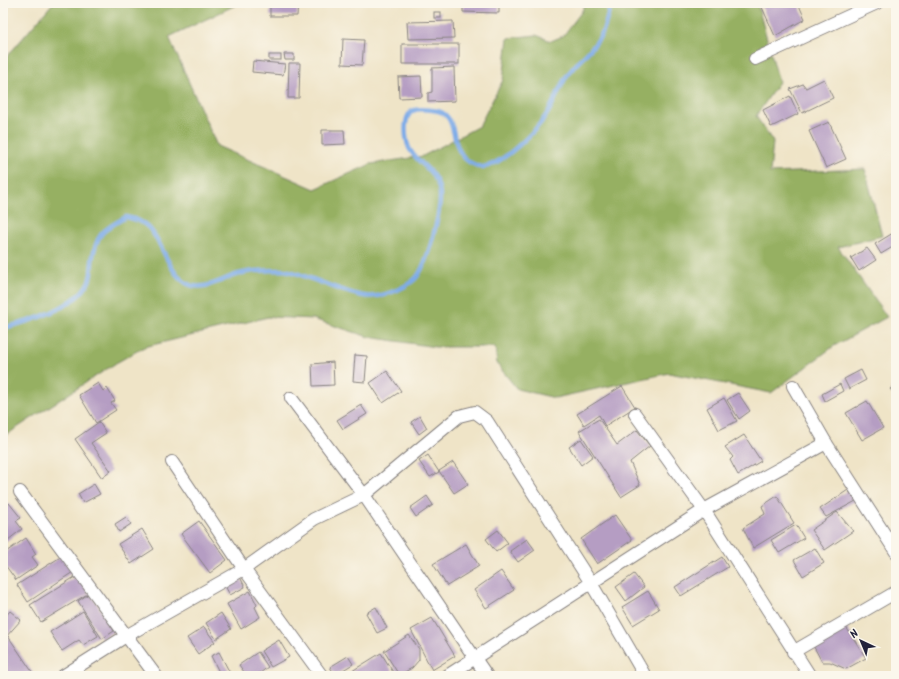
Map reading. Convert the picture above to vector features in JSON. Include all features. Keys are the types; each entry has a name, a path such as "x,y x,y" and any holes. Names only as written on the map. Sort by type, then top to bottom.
{"street":[{"path":"755,59 877,3"},
{"path":"793,386 826,443 896,552"},
{"path":"291,398 364,495 487,676"},
{"path":"63,676 126,636 244,569 314,519 364,495 459,416 475,412 487,421 591,583 645,676"},
{"path":"635,414 704,510 793,652 810,676"},
{"path":"447,676 704,510 826,443"},
{"path":"172,462 244,569 322,676"},
{"path":"20,492 156,676"},
{"path":"793,652 896,592"}],"green space":[{"path":"53,3 240,3 169,37 217,146 315,189 371,164 423,156 479,126 503,80 508,38 536,35 551,41 563,36 582,11 585,3 757,3 779,82 756,116 773,142 770,173 865,169 882,236 838,247 887,317 834,346 771,393 669,373 555,398 517,389 497,364 495,347 435,347 369,337 313,319 268,317 144,347 116,363 3,437 3,61"}],"building":[{"path":"270,3 298,3 297,16 270,16"},
{"path":"463,3 499,3 499,13 463,12"},
{"path":"760,3 798,3 805,19 775,36"},
{"path":"434,12 441,12 441,18 434,18"},
{"path":"453,21 454,38 408,39 407,22"},
{"path":"343,39 364,40 362,65 342,64"},
{"path":"402,44 459,44 459,64 402,64"},
{"path":"284,54 294,54 294,60 285,60"},
{"path":"269,55 281,55 281,60 269,60"},
{"path":"253,61 285,64 283,75 252,72"},
{"path":"289,63 300,63 299,98 288,98"},
{"path":"454,67 455,101 428,102 428,93 432,92 432,68"},
{"path":"421,76 422,97 399,98 398,77"},
{"path":"824,79 833,98 802,113 790,89 803,84 806,88"},
{"path":"790,96 798,114 771,127 763,110"},
{"path":"829,122 846,159 826,168 809,131"},
{"path":"322,130 344,130 345,144 322,145"},
{"path":"893,233 896,238 896,245 881,254 875,244"},
{"path":"867,248 876,260 859,271 851,258"},
{"path":"355,355 367,356 365,382 353,381"},
{"path":"333,362 334,385 313,386 312,364"},
{"path":"861,370 866,380 849,389 844,379"},
{"path":"387,371 401,391 383,403 370,383"},
{"path":"98,383 103,391 107,388 115,401 111,403 116,410 96,423 79,395"},
{"path":"896,383 896,396 890,389"},
{"path":"840,384 843,391 825,401 822,394"},
{"path":"622,386 635,407 605,426 599,415 584,425 577,414"},
{"path":"738,393 750,411 739,419 727,400"},
{"path":"724,398 737,421 719,430 707,408"},
{"path":"867,401 883,428 862,440 846,413"},
{"path":"361,405 367,414 343,429 337,420"},
{"path":"420,416 427,428 419,434 411,422"},
{"path":"599,419 617,445 637,430 650,446 630,462 640,485 621,497 579,431"},
{"path":"99,422 106,433 91,443 111,471 102,478 75,439"},
{"path":"744,435 761,461 738,475 730,460 733,457 725,447"},
{"path":"581,439 593,456 581,465 569,447"},
{"path":"428,455 439,472 430,477 419,461"},
{"path":"453,462 468,484 454,493 439,471"},
{"path":"94,484 100,494 83,503 78,494"},
{"path":"848,490 856,501 826,517 820,509"},
{"path":"427,496 433,505 416,517 410,508"},
{"path":"777,496 794,523 753,548 743,528 765,514 762,506"},
{"path":"9,503 21,518 16,521 22,529 3,544 3,508"},
{"path":"837,512 853,531 825,550 811,530"},
{"path":"615,515 632,540 597,564 581,539"},
{"path":"126,517 131,524 119,532 115,524"},
{"path":"199,521 227,560 210,573 181,534"},
{"path":"796,525 804,538 779,553 771,540"},
{"path":"142,529 154,549 131,564 118,544"},
{"path":"498,530 508,543 496,552 486,539"},
{"path":"26,538 36,554 32,557 38,565 16,580 5,565 3,566 3,554"},
{"path":"527,539 535,550 518,562 510,551"},
{"path":"466,544 479,566 447,586 433,564"},
{"path":"815,548 824,563 803,576 794,560"},
{"path":"62,556 73,572 28,602 17,585"},
{"path":"722,557 728,567 681,596 675,587"},
{"path":"501,571 514,590 486,608 474,590"},
{"path":"634,574 644,587 626,601 616,587"},
{"path":"78,575 89,593 41,622 30,605"},
{"path":"240,577 245,587 230,595 225,586"},
{"path":"250,591 257,605 255,607 260,617 241,629 227,604"},
{"path":"648,591 659,609 633,625 622,607"},
{"path":"90,593 114,631 102,639 78,601"},
{"path":"376,607 387,628 377,633 366,613"},
{"path":"10,611 21,620 5,638 3,636 3,619"},
{"path":"83,611 98,636 83,645 79,640 62,651 50,632"},
{"path":"221,613 231,629 216,639 206,623"},
{"path":"432,618 455,656 432,670 411,630"},
{"path":"204,627 215,642 198,654 187,638"},
{"path":"846,627 866,658 846,669 830,662 822,662 814,647"},
{"path":"409,635 419,649 419,660 412,668 399,675 384,651"},
{"path":"8,636 35,676 6,676 3,671 3,639"},
{"path":"279,640 289,657 271,667 261,651"},
{"path":"219,652 230,673 224,676 221,676 211,656"},
{"path":"258,652 268,667 256,676 247,676 239,665"},
{"path":"381,653 393,672 386,676 344,676"},
{"path":"348,656 353,664 335,675 330,667"}],"waterway":[{"path":"3,328 26,322 52,312 75,298 83,290 90,279 98,239 111,226 126,217 138,221 149,228 159,242 176,274 190,285 208,285 239,274 250,272 284,270 297,273 357,295 370,297 384,295 398,290 415,279 425,262 437,221 440,196 439,188 433,175 416,158 409,148 406,138 406,121 408,116 411,112 419,109 442,112 448,117 458,149 471,163 483,167 500,160 518,146 547,114 566,77 601,35 606,24 611,3"}]}
